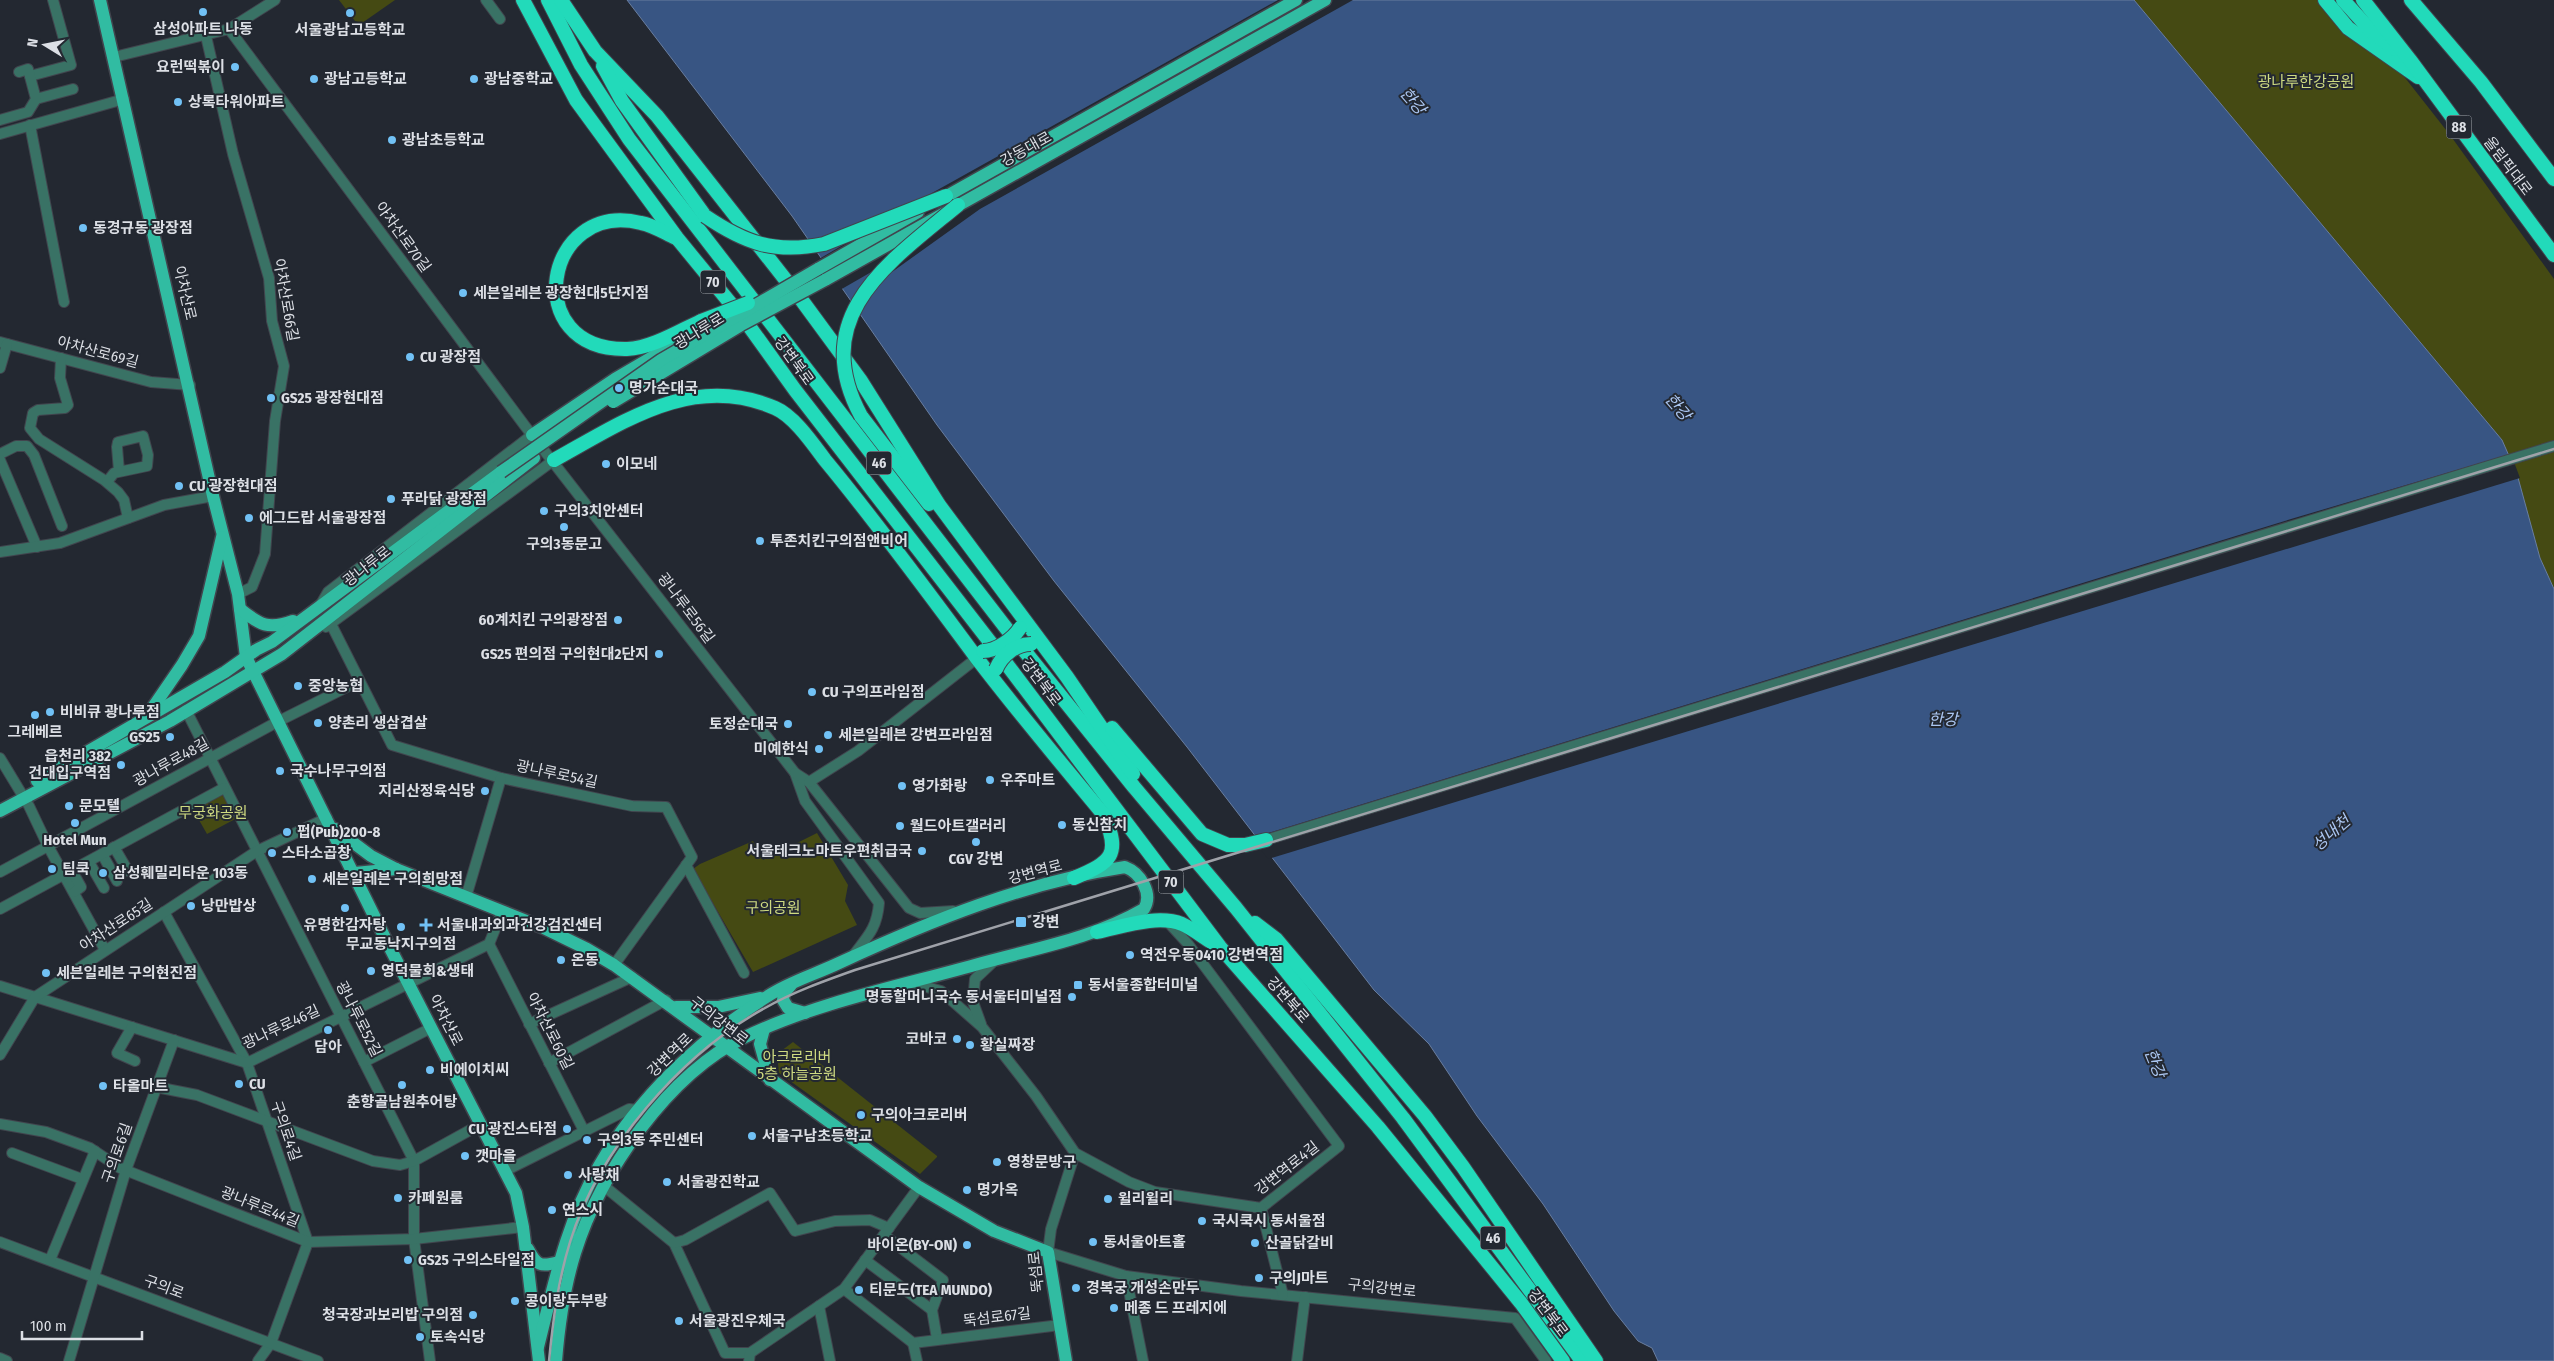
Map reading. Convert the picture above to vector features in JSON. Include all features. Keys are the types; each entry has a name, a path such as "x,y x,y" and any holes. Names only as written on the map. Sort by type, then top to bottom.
{"highway":[{"name":"강변북로","path":"523,0 576,100 677,238 749,326 795,390 1220,947 1378,1127 1520,1303 1563,1361"},
{"name":"강변북로","path":"548,0 581,65 629,139 1006,628 1236,908 1403,1118 1582,1361"},
{"path":"560,0 595,51 622,101 705,216 732,234 759,245 806,248 824,244 946,196"},
{"path":"2325,0 2348,28 2427,84"},
{"path":"2343,0 2373,33 2410,60"},
{"name":"올림픽대로","path":"2363,0 2410,60 2554,256"},
{"name":"올림픽대로","path":"2410,0 2481,82 2554,179"},
{"path":"595,51 657,116 862,382 939,505 996,583 1021,623 1047,649 1067,677 1110,738 1160,817"},
{"path":"958,206 874,278 853,310 845,340 845,364 850,394 861,416 944,524 996,583"},
{"path":"677,238 641,223 619,220 595,226 579,235 568,247 560,264 556,284 559,310 571,330 587,343 607,348 629,349 661,340 748,303"},
{"path":"795,390 847,486"},
{"path":"554,460 644,410 678,399 713,396 746,400 777,408 798,427 847,486 1104,816 1112,836 1110,855 1097,868 1074,878"},
{"path":"977,652 992,650 1016,635 1021,623"},
{"path":"996,675 1006,654 1017,647 1031,644 1047,649"},
{"path":"1067,677 1098,710 1202,834 1228,845 1245,845 1266,840"},
{"path":"1104,816 1132,830"},
{"path":"1236,908 1276,939 1425,1116 1463,1167 1596,1361"},
{"path":"1097,932 1153,921 1167,921 1181,924 1220,947"}],"main road":[{"name":"아차산로","path":"100,0 190,385 213,496 238,594 246,657 431,1028 516,1193 523,1227 539,1361"},
{"name":"강동대로","path":"739,320 776,292 1296,0"},
{"name":"강동대로","path":"739,320 958,206 1325,0"},
{"path":"748,303 776,292"},
{"name":"광나루로","path":"0,811 22,794 272,642 583,413 661,360 739,320"},
{"name":"광나루로","path":"0,802 22,794 186,710 294,645 312,629 584,420 739,320"},
{"path":"532,435 615,378 705,322"},
{"path":"144,719 182,665 199,636 223,532"},
{"path":"240,609 265,626 278,627 305,617"},
{"path":"329,822 371,856 396,869"},
{"name":"강변역로","path":"538,1347 566,1238 586,1189 617,1137 638,1110 664,1081 713,1036 769,995 901,934 993,900 1074,878 1125,867 1139,875 1144,885 1147,905 1144,909 1097,932 805,1013 759,1031 704,1063 658,1109 634,1138 604,1186 575,1252 564,1297 556,1361"},
{"name":"구의강변로","path":"355,874 396,869 573,942 632,977 770,1080 919,1187 994,1231 1048,1252"},
{"path":"791,985 784,993 783,1000 788,1008 805,1013"},
{"path":"670,1004 696,1009 718,1007 769,995"},
{"path":"747,1011 742,1020 747,1030 759,1031 760,1044 770,1080"},
{"path":"525,1244 534,1262 542,1265 559,1262"},
{"name":"뚝섬로","path":"1048,1252 1066,1361"},
{"name":"아차산로","path":"538,1347 544,1361"}],"street":[{"path":"30,76 71,65 53,0"},
{"path":"114,58 229,30 274,0"},
{"path":"486,0 500,19"},
{"name":"아차산로70길","path":"229,30 532,435 554,460"},
{"name":"아차산로66길","path":"206,36 233,154 269,278 272,321 284,366 275,421 265,554 252,587 238,594"},
{"path":"19,72 28,69 36,99"},
{"path":"0,120 28,112 36,99 73,89"},
{"path":"0,134 124,99"},
{"path":"30,125 64,302"},
{"path":"0,368 4,343"},
{"name":"아차산로69길","path":"4,343 151,382 190,385"},
{"path":"61,358 60,378 68,405 65,408 38,410 33,413 30,428 39,440 107,482 124,500 128,518"},
{"path":"318,609 328,592 532,435"},
{"path":"0,454 16,446 27,446 34,455 62,526"},
{"path":"1266,840 2554,446"},
{"path":"0,460 3,473 37,547"},
{"path":"294,645 331,624 554,460"},
{"name":"광나루로56길","path":"554,460 795,773 806,801 879,903 871,935 852,957"},
{"path":"107,482 114,472 119,471"},
{"path":"0,552 60,543 164,505 213,496"},
{"name":"광나루로54길","path":"331,624 392,745 501,778 632,806 666,807 692,857 686,865"},
{"path":"809,782 858,751 977,652"},
{"path":"277,722 359,681"},
{"name":"광나루로52길","path":"186,710 414,1161 414,1239 430,1361"},
{"name":"광나루로48길","path":"0,872 277,722"},
{"path":"0,758 22,794 48,846 68,873 74,892 105,950"},
{"name":"광나루로56길","path":"795,773 809,782 909,908 920,913 969,909"},
{"path":"466,897 501,778"},
{"path":"0,909 224,788"},
{"name":"아차산로65길","path":"0,1055 35,996 256,851 329,822"},
{"path":"114,847 128,871"},
{"path":"102,854 117,881"},
{"path":"89,862 104,888"},
{"path":"614,965 686,865 744,973"},
{"name":"구의로4길","path":"164,912 247,1063 308,1242"},
{"path":"489,944 502,912"},
{"name":"강변역로4길","path":"912,983 941,991 982,1027 1036,1096 1075,1153 1129,1182 1155,1192 1173,1197 1260,1208 1340,1146 1188,944 1167,921"},
{"name":"광나루로46길","path":"0,986 247,1063 408,982 489,944"},
{"name":"아차산로60길","path":"489,944 584,1131"},
{"name":"강변역로4길","path":"982,1027 973,1002 975,979 982,970 997,959"},
{"path":"529,1024 632,977"},
{"path":"549,1063 670,1004"},
{"path":"132,1027 117,1053 135,1062"},
{"path":"364,1062 431,1028"},
{"name":"구의로6길","path":"69,1361 126,1170 174,1040"},
{"path":"156,1087 197,1095 373,1161 400,1165 414,1161 481,1124"},
{"path":"505,1171 629,1109 638,1110"},
{"name":"광나루로44길","path":"0,1124 46,1132 95,1151 126,1170 308,1242 414,1239 523,1227"},
{"path":"50,1260 95,1151"},
{"path":"12,1153 82,1179"},
{"name":"뚝섬로","path":"1048,1252 1051,1229 1075,1153"},
{"path":"604,1186 674,1243 725,1353 750,1357 844,1289 919,1187"},
{"path":"674,1243 685,1240 770,1193 795,1231 835,1221 870,1220 943,1280 932,1310 937,1339"},
{"path":"1260,1208 1283,1295"},
{"name":"구의로","path":"0,1242 318,1361"},
{"path":"258,1361 271,1342 308,1242"},
{"name":"구의강변로","path":"1048,1252 1126,1276 1283,1295 1515,1318 1546,1361"},
{"path":"866,1260 932,1310"},
{"path":"1126,1276 1143,1361"},
{"path":"844,1289 913,1342 916,1360 905,1361"},
{"path":"1297,1361 1305,1297"},
{"path":"819,1306 830,1361"},
{"name":"뚝섬로67길","path":"913,1342 1060,1325"},
{"path":"287,1361 292,1351"},
{"path":"0,1358 7,1361"}],"green space":[{"path":"339,0 395,0 362,23 355,21"},
{"name":"광나루한강공원","path":"2134,0 2344,0 2450,135 2554,279 2554,589 2540,558 2502,440"},
{"name":"무궁화공원","path":"224,788 239,817 207,834 191,806"},
{"name":"구의공원","path":"817,833 848,885 845,901 857,925 753,972 693,869 700,864 753,841 763,860"},
{"name":"아크로리버 5층 하늘공원","path":"793,1042 937,1157 920,1174 779,1073 777,1054"}],"water":[{"name":"한강","path":"627,0 2134,0 2502,440 2517,474 2540,558 2554,589 2554,1361 1658,1361 1652,1348 1638,1341 1614,1311 1543,1204 1477,1116 1429,1044 1374,990 1187,747 1054,581 937,425 792,216"}],"pier":[{"path":"1278,0 1353,0 980,209 892,272 890,271 856,313 850,304 858,291 880,267 840,290 819,259 860,235 825,239 923,198"},
{"path":"2511,454 2520,478 1268,859 1252,838 2291,519"}],"railway":[{"path":"549,1361 556,1301 562,1271 583,1207 600,1173 646,1108 674,1078 703,1051 734,1027 787,997 855,970 2554,449"}],"place":[{"name":"삼성아파트 나동","path":"203,12"},
{"name":"서울광남고등학교","path":"350,13"},
{"name":"요런떡볶이","path":"235,67"},
{"name":"광남고등학교","path":"314,79"},
{"name":"광남중학교","path":"474,79"},
{"name":"상록타워아파트","path":"178,102"},
{"name":"광남초등학교","path":"392,140"},
{"name":"동경규동 광장점","path":"83,228"},
{"name":"세븐일레븐 광장현대5단지점","path":"463,293"},
{"name":"CU 광장점","path":"410,357"},
{"name":"명가순대국","path":"619,388"},
{"name":"GS25 광장현대점","path":"271,398"},
{"name":"이모네","path":"606,464"},
{"name":"CU 광장현대점","path":"179,486"},
{"name":"푸라닭 광장점","path":"391,499"},
{"name":"구의3치안센터","path":"544,511"},
{"name":"에그드랍 서울광장점","path":"249,518"},
{"name":"구의3동문고","path":"564,527"},
{"name":"투존치킨구의점앤비어","path":"760,541"},
{"name":"60계치킨 구의광장점","path":"618,620"},
{"name":"GS25 편의점 구의현대2단지","path":"659,654"},
{"name":"중앙농협","path":"298,686"},
{"name":"CU 구의프라임점","path":"812,692"},
{"name":"비비큐 광나루점","path":"50,712"},
{"name":"그레베르","path":"35,715"},
{"name":"양촌리 생삼겹살","path":"318,723"},
{"name":"토정순대국","path":"788,724"},
{"name":"세븐일레븐 강변프라임점","path":"828,735"},
{"name":"GS25","path":"170,737"},
{"name":"미예한식","path":"819,749"},
{"name":"읍천리 382 건대입구역점","path":"121,765"},
{"name":"국수나무구의점","path":"280,771"},
{"name":"우주마트","path":"990,780"},
{"name":"영가화랑","path":"902,786"},
{"name":"지리산정육식당","path":"485,791"},
{"name":"문모텔","path":"69,806"},
{"name":"Hotel Mun","path":"75,823"},
{"name":"동신참치","path":"1062,825"},
{"name":"월드아트갤러리","path":"900,826"},
{"name":"펍(Pub)200-8","path":"287,832"},
{"name":"CGV 강변","path":"976,842"},
{"name":"서울테크노마트우편취급국","path":"922,851"},
{"name":"스타소곱창","path":"272,853"},
{"name":"팀쿡","path":"52,869"},
{"name":"삼성훼밀리타운 103동","path":"103,873"},
{"name":"세븐일레븐 구의희망점","path":"312,879"},
{"name":"낭만밥상","path":"191,906"},
{"name":"유명한감자탕","path":"345,908"},
{"name":"강변","path":"1021,922"},
{"name":"서울내과외과건강검진센터","path":"426,925"},
{"name":"무교동낙지구의점","path":"401,927"},
{"name":"역전우동0410 강변역점","path":"1130,955"},
{"name":"온동","path":"561,960"},
{"name":"영덕물회&생태","path":"371,971"},
{"name":"세븐일레븐 구의현진점","path":"46,973"},
{"name":"동서울종합터미널","path":"1078,985"},
{"name":"명동할머니국수 동서울터미널점","path":"1072,997"},
{"name":"담아","path":"328,1030"},
{"name":"코바코","path":"957,1039"},
{"name":"황실짜장","path":"970,1045"},
{"name":"비에이치씨","path":"430,1070"},
{"name":"CU","path":"239,1084"},
{"name":"춘향골남원추어탕","path":"402,1085"},
{"name":"타올마트","path":"103,1086"},
{"name":"구의아크로리버","path":"861,1115"},
{"name":"CU 광진스타점","path":"567,1129"},
{"name":"서울구남초등학교","path":"752,1136"},
{"name":"구의3동 주민센터","path":"587,1140"},
{"name":"갯마을","path":"465,1156"},
{"name":"영창문방구","path":"997,1162"},
{"name":"사랑채","path":"568,1175"},
{"name":"서울광진학교","path":"667,1182"},
{"name":"명가옥","path":"967,1190"},
{"name":"카페원룸","path":"398,1198"},
{"name":"윌리윌리","path":"1108,1199"},
{"name":"연스시","path":"552,1210"},
{"name":"국시쿡시 동서울점","path":"1202,1221"},
{"name":"동서울아트홀","path":"1093,1242"},
{"name":"산골닭갈비","path":"1255,1243"},
{"name":"바이온(BY-ON)","path":"967,1245"},
{"name":"GS25 구의스타일점","path":"408,1260"},
{"name":"구의J마트","path":"1259,1278"},
{"name":"경복궁 개성손만두","path":"1076,1288"},
{"name":"티문도(TEA MUNDO)","path":"859,1290"},
{"name":"콩이랑두부랑","path":"515,1301"},
{"name":"메종 드 프레지에","path":"1114,1308"},
{"name":"청국장과보리밥 구의점","path":"473,1315"},
{"name":"서울광진우체국","path":"679,1321"},
{"name":"토속식당","path":"420,1337"}],"water label":[{"name":"성내천","path":"2331,833"}]}
